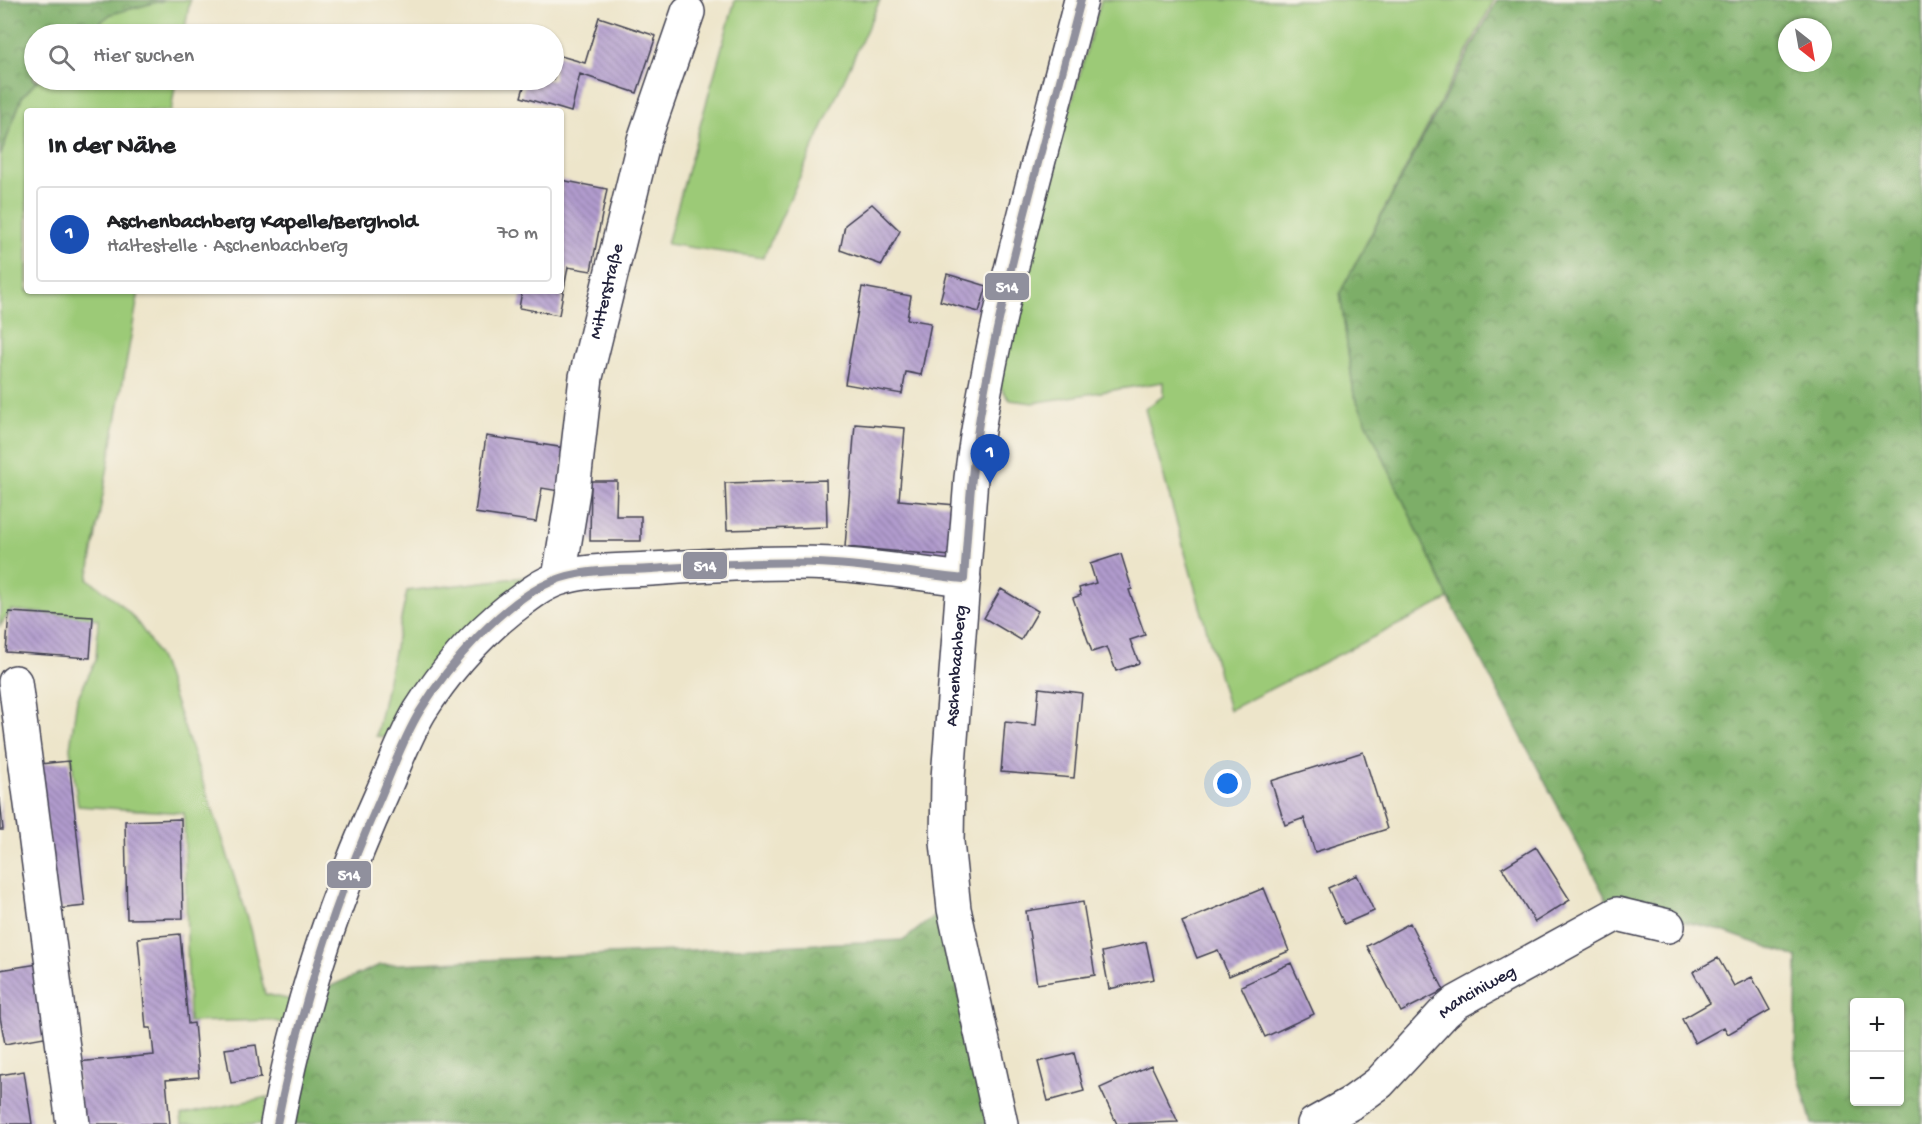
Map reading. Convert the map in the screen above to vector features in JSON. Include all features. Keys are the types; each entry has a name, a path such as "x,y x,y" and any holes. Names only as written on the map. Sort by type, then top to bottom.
{"street":[{"name":"Aschenbachberg","path":"1001,1124 954,909 947,842 948,778 971,478 980,415 1003,306 1081,0"},
{"name":"Mitterstraße","path":"559,578 573,491 586,377 644,140 688,12"},
{"path":"277,1124 303,1014 354,855 420,711 455,664 490,626 539,587 559,578 594,573 785,563 835,564 964,579"},
{"path":"15,682 73,1124"},
{"name":"Manciniweg","path":"1314,1124 1353,1102 1379,1083 1444,1013 1494,980 1617,914 1668,926"}],"green space":[{"path":"0,0 165,0 111,14 98,24 24,24 24,90 29,90 22,97 0,157"},
{"path":"165,0 190,0 186,24 98,24 111,14"},
{"path":"735,0 880,0 763,258 667,244"},
{"path":"1101,0 1494,0 1340,293 1354,395 1449,599 1229,710 1145,409 1163,396 1163,382 1033,403 1010,400 995,380 1026,262"},
{"path":"1497,0 1648,0 1661,6 1665,0 1922,0 1922,1124 1812,1124 1795,1063 1797,957 1713,928 1610,906 1449,599 1354,395 1340,293"},
{"path":"29,90 174,90 171,108 24,108 24,294 138,294 88,579 131,615 161,661 222,837 250,929 265,994 292,1000 287,1024 270,1020 189,1022 184,813 78,806 70,748 77,699 96,660 98,619 11,610 0,626 0,157 22,97"},
{"path":"533,576 393,738 376,736 407,591"},
{"path":"941,911 988,1124 287,1124 319,991 380,965 904,940"},
{"path":"268,1097 263,1124 182,1124 181,1115"}],"building":[{"path":"599,17 656,36 637,93 580,74 571,112 564,108 521,97 523,90 564,90 564,57 585,63"},
{"path":"564,181 607,189 591,271 568,267 564,288"},
{"path":"872,204 900,231 882,265 840,250 845,225"},
{"path":"947,274 987,286 979,312 940,301"},
{"path":"862,287 911,296 907,319 931,323 921,375 906,372 902,394 845,384"},
{"path":"521,294 563,294 559,315 519,308"},
{"path":"855,424 905,428 899,500 956,505 951,556 845,547"},
{"path":"486,436 565,448 559,491 542,488 536,522 475,513"},
{"path":"826,480 827,527 727,530 725,483"},
{"path":"591,481 617,481 616,516 641,516 641,541 590,541"},
{"path":"1121,554 1132,589 1129,590 1145,635 1130,640 1139,663 1116,671 1107,647 1092,652 1073,598 1081,595 1079,588 1096,583 1090,564"},
{"path":"1001,589 1038,611 1021,640 984,618"},
{"path":"9,612 93,617 90,658 6,652"},
{"path":"1039,688 1082,693 1074,778 1001,772 1005,722 1036,725"},
{"path":"1363,752 1387,829 1315,852 1304,818 1285,825 1271,781"},
{"path":"69,761 85,906 57,909 40,764"},
{"path":"0,798 3,830 0,830"},
{"path":"181,819 183,918 127,919 125,821"},
{"path":"1536,847 1570,900 1535,922 1502,868"},
{"path":"1357,875 1374,911 1344,924 1328,888"},
{"path":"1264,888 1289,951 1229,976 1218,950 1197,958 1182,922"},
{"path":"1083,902 1095,975 1037,984 1026,911"},
{"path":"1410,923 1444,990 1401,1012 1367,946"},
{"path":"180,934 188,1024 194,1023 199,1077 166,1080 170,1124 81,1124 76,1062 154,1055 151,1028 146,1028 138,938"},
{"path":"1146,942 1154,979 1109,989 1102,952"},
{"path":"1718,958 1734,986 1752,977 1770,1010 1728,1034 1724,1027 1695,1043 1682,1019 1710,1003 1693,972"},
{"path":"1291,963 1314,1014 1265,1037 1241,986"},
{"path":"38,964 50,1036 5,1044 0,1017 0,970"},
{"path":"256,1045 261,1078 231,1083 225,1049"},
{"path":"1074,1053 1084,1091 1048,1101 1038,1062"},
{"path":"1151,1065 1178,1122 1117,1124 1100,1088"},
{"path":"24,1071 32,1124 0,1124 0,1075"}],"transit line":[{"name":"514","path":"964,579 974,457 990,364 1013,259 1081,0"},
{"name":"514","path":"277,1124 296,1041 332,919 362,840 403,744 420,711 446,674 478,636 496,619 534,591 553,581 577,574 602,571 811,563 867,567 964,579"}],"place":[{"name":"Aschenbachberg Kapelle/Berghold","path":"990,484"}]}
